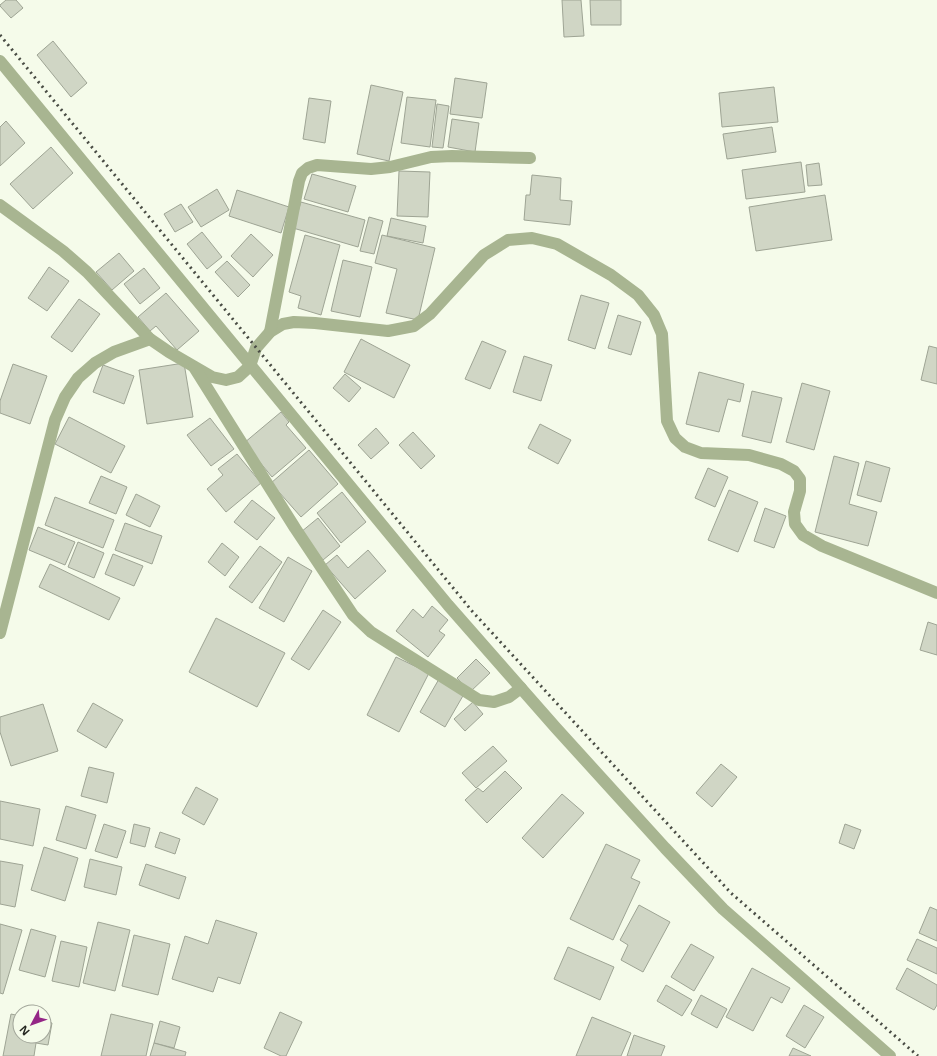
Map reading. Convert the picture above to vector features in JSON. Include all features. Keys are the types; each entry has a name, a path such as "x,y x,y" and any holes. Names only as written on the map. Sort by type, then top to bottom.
{"street":[{"path":"0,61 448,605 521,688 665,848 723,909 890,1056"},
{"path":"270,332 300,181 302,173 308,168 317,165 371,169 431,157 452,156 530,158"},
{"path":"0,205 63,251 86,272 150,339 212,377 226,380 238,377 250,366 256,348 270,332 283,324 294,322 316,323 388,331 414,326 430,314 484,255 508,240 532,238 557,244 611,275 638,295 654,315 662,334 667,421 675,438 685,447 701,453 749,456 781,464 794,471 800,479 800,491 794,512 796,524 803,535 822,546 937,593"},
{"path":"0,633 55,420 65,397 78,378 94,363 114,352 150,339"},
{"path":"193,365 295,528 353,615 371,632 479,700 494,702 509,697 521,688"}],"building":[{"path":"6,0 16,0 23,8 11,18 0,6"},
{"path":"562,0 581,0 584,36 564,37"},
{"path":"590,0 621,0 621,25 591,25"},
{"path":"53,41 87,83 71,97 37,55"},
{"path":"455,78 487,83 482,118 450,114"},
{"path":"371,85 403,92 389,161 357,154"},
{"path":"774,87 778,122 722,127 719,93"},
{"path":"407,97 436,100 430,147 401,143"},
{"path":"309,98 331,101 325,143 303,139"},
{"path":"437,104 449,106 443,148 432,147"},
{"path":"452,119 479,123 475,152 448,147"},
{"path":"6,121 25,143 0,166 0,127"},
{"path":"772,127 776,152 727,159 723,134"},
{"path":"51,147 73,173 33,209 10,184"},
{"path":"801,162 805,192 746,199 742,170"},
{"path":"819,163 822,185 808,186 806,165"},
{"path":"399,171 430,172 428,217 397,216"},
{"path":"312,174 356,186 348,212 304,199"},
{"path":"532,175 561,178 560,200 572,201 570,225 524,220 526,195 530,195"},
{"path":"217,189 229,210 201,227 188,207"},
{"path":"237,190 289,207 281,233 229,216"},
{"path":"825,195 832,240 756,251 749,207"},
{"path":"301,202 365,220 358,247 293,228"},
{"path":"181,204 193,222 175,232 164,214"},
{"path":"369,217 383,221 374,254 360,251"},
{"path":"391,218 426,226 423,243 387,236"},
{"path":"202,232 222,257 207,269 187,244"},
{"path":"251,234 273,255 253,277 231,256"},
{"path":"305,235 340,245 321,315 298,308 301,296 289,292"},
{"path":"382,235 435,248 418,320 386,313 397,269 375,263"},
{"path":"119,253 134,271 112,290 96,272"},
{"path":"343,260 372,267 360,317 331,311"},
{"path":"227,261 250,285 238,297 215,272"},
{"path":"49,267 69,281 47,311 28,298"},
{"path":"144,268 160,288 140,304 124,284"},
{"path":"166,293 199,331 177,350 156,326 150,331 138,317"},
{"path":"581,295 609,303 595,349 568,340"},
{"path":"79,299 100,314 72,352 51,337"},
{"path":"618,315 641,322 631,355 608,348"},
{"path":"361,339 410,365 394,398 344,372"},
{"path":"482,341 506,351 490,389 465,379"},
{"path":"929,346 937,348 937,384 921,380"},
{"path":"524,356 552,365 541,401 513,392"},
{"path":"184,363 193,417 147,424 139,370"},
{"path":"13,364 47,376 30,424 0,413 0,401"},
{"path":"103,365 134,376 124,404 93,392"},
{"path":"699,372 744,384 740,402 728,399 719,432 686,424"},
{"path":"345,374 361,388 349,402 333,388"},
{"path":"802,383 830,391 814,450 786,442"},
{"path":"752,391 782,398 771,443 742,436"},
{"path":"281,412 289,422 286,425 306,448 272,477 244,443"},
{"path":"69,417 125,446 111,473 55,444"},
{"path":"210,418 234,449 211,466 187,435"},
{"path":"540,424 571,440 558,464 528,448"},
{"path":"376,428 389,443 371,459 358,445"},
{"path":"413,432 435,456 421,469 399,445"},
{"path":"309,450 338,484 301,517 271,483"},
{"path":"237,454 261,483 226,512 207,489 223,475 218,469"},
{"path":"834,456 859,463 849,504 877,512 868,546 815,532"},
{"path":"866,461 890,468 881,502 857,495"},
{"path":"708,468 728,477 715,507 695,498"},
{"path":"101,476 127,487 116,514 89,503"},
{"path":"729,490 758,502 738,552 708,540"},
{"path":"342,492 366,522 341,543 317,513"},
{"path":"136,494 160,506 150,527 126,515"},
{"path":"55,497 114,520 103,548 45,525"},
{"path":"252,500 275,518 257,540 234,522"},
{"path":"765,508 786,516 774,548 754,541"},
{"path":"318,518 340,546 323,560 301,532"},
{"path":"125,523 162,536 152,564 115,550"},
{"path":"38,527 75,542 65,565 29,550"},
{"path":"78,542 104,553 94,578 68,567"},
{"path":"222,543 239,557 225,576 208,562"},
{"path":"260,546 282,562 252,603 229,587"},
{"path":"368,550 386,571 355,599 325,565 337,555 348,568"},
{"path":"113,554 143,566 134,586 105,574"},
{"path":"288,557 312,571 284,622 259,608"},
{"path":"50,564 120,598 109,620 39,587"},
{"path":"432,606 448,620 439,631 445,635 428,657 396,631 413,609 423,618"},
{"path":"323,610 341,622 309,670 291,659"},
{"path":"216,618 285,653 257,707 189,672"},
{"path":"928,622 937,625 937,655 920,650"},
{"path":"396,657 429,673 399,732 367,715"},
{"path":"476,659 490,673 470,692 457,678"},
{"path":"439,679 464,694 445,727 420,712"},
{"path":"473,702 483,714 465,731 454,719"},
{"path":"93,703 123,720 106,748 77,731"},
{"path":"43,704 58,751 11,766 0,732 0,717"},
{"path":"493,746 507,761 476,788 462,773"},
{"path":"721,764 737,777 712,807 696,793"},
{"path":"89,767 114,773 107,803 81,796"},
{"path":"505,771 522,788 487,823 465,800 478,788 483,792"},
{"path":"196,787 218,799 204,825 182,813"},
{"path":"562,794 584,813 543,858 522,838"},
{"path":"0,801 40,809 33,846 0,839"},
{"path":"66,806 96,815 86,849 56,840"},
{"path":"104,824 126,831 117,858 95,851"},
{"path":"134,824 150,828 145,847 130,843"},
{"path":"845,824 861,830 854,849 839,843"},
{"path":"160,832 180,839 175,854 155,847"},
{"path":"606,844 640,860 631,878 640,882 613,940 570,919"},
{"path":"44,847 78,858 65,901 31,890"},
{"path":"90,859 122,867 116,895 84,887"},
{"path":"0,861 23,865 15,907 0,904"},
{"path":"146,864 186,877 179,899 139,885"},
{"path":"639,905 670,922 643,972 621,960 628,945 620,940"},
{"path":"930,907 937,910 937,941 919,933"},
{"path":"216,920 257,933 240,984 218,977 213,992 172,979 185,936 208,944"},
{"path":"98,922 130,930 115,991 83,983"},
{"path":"0,924 22,930 3,994 0,993"},
{"path":"31,929 56,936 45,977 19,970"},
{"path":"134,935 170,944 158,995 122,986"},
{"path":"917,939 937,948 937,974 907,960"},
{"path":"61,941 87,947 79,987 52,981"},
{"path":"691,944 714,957 694,991 671,977"},
{"path":"568,947 614,967 600,1000 554,979"},
{"path":"752,968 790,988 782,1003 771,997 753,1031 726,1017"},
{"path":"907,968 937,985 937,1005 934,1010 896,989"},
{"path":"666,985 692,1000 682,1016 657,1001"},
{"path":"701,995 727,1009 717,1028 691,1014"},
{"path":"804,1005 824,1017 805,1048 786,1036"},
{"path":"280,1012 302,1022 286,1056 281,1056 264,1048"},
{"path":"11,1014 12,1044 36,1044 34,1056 3,1056"},
{"path":"111,1014 153,1024 146,1056 101,1056"},
{"path":"592,1017 631,1033 621,1056 576,1056"},
{"path":"160,1021 180,1027 174,1048 154,1043"},
{"path":"634,1035 665,1046 661,1056 627,1056"},
{"path":"154,1043 186,1052 185,1056 150,1056"},
{"path":"793,1048 811,1056 789,1056"}],"railway":[{"path":"0,35 472,611 731,893 918,1056"}]}
